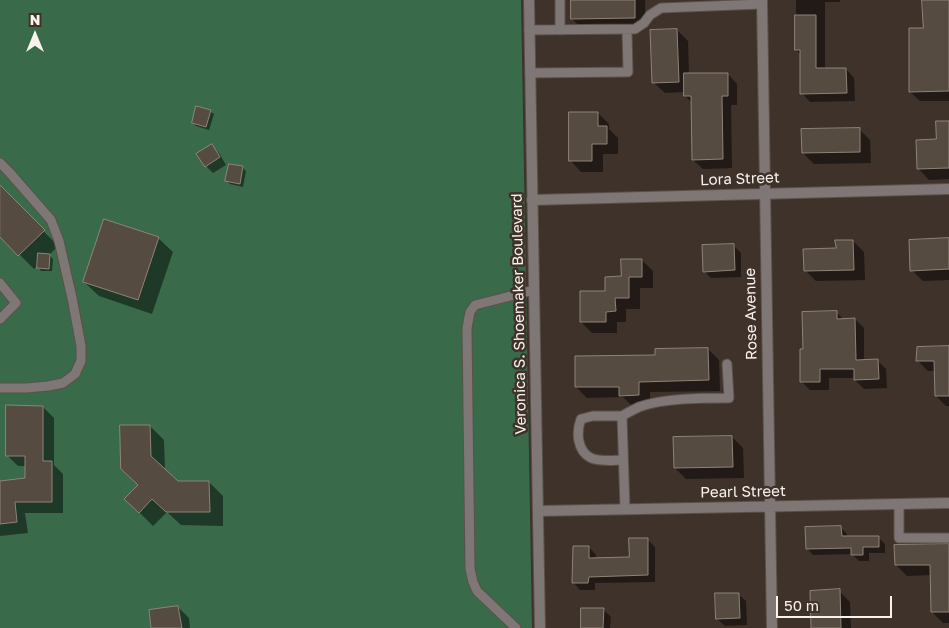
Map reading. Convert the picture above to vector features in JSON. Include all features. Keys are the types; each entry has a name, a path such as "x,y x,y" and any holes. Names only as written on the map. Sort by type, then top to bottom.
{"street":[{"name":"Veronica S. Shoemaker Boulevard","path":"529,0 540,628"},
{"name":"Rose Avenue","path":"762,2 772,628"},
{"name":"Lora Street","path":"532,200 949,189"},
{"name":"Pearl Street","path":"538,511 949,503"}],"lane":[{"path":"560,0 560,30"},
{"path":"529,30 636,29 650,15 661,8 762,2"},
{"path":"530,73 628,72 627,30"},
{"path":"0,163 51,220 59,241 81,346 81,361 75,374 63,383 27,388 0,388"},
{"path":"0,283 16,302 0,319"},
{"path":"516,628 477,591 472,582 470,570 467,328 470,312 475,305 534,290"},
{"path":"623,460 591,458 582,450 579,442 581,419 592,416 622,416 653,403 695,398 729,398 727,364"},
{"path":"622,416 625,509"},
{"path":"898,504 899,538 949,538"}],"green space":[{"path":"0,0 521,0 532,628 0,628"}],"building":[{"path":"571,0 635,0 635,18 571,19"},
{"path":"922,0 949,0 949,91 909,92 909,28 923,28"},
{"path":"795,15 816,15 816,68 846,68 847,93 800,94 800,50 795,50"},
{"path":"677,29 679,82 652,83 650,30"},
{"path":"684,73 728,73 728,96 722,96 723,159 692,160 691,96 684,96"},
{"path":"196,106 211,110 206,127 192,123"},
{"path":"569,112 598,112 598,126 607,126 607,144 592,144 592,161 569,161"},
{"path":"936,121 949,121 949,168 917,169 916,140 936,139"},
{"path":"860,128 860,152 802,153 801,129"},
{"path":"212,144 220,157 205,167 196,154"},
{"path":"229,164 243,166 240,184 225,181"},
{"path":"0,185 45,230 18,256 0,237"},
{"path":"104,219 159,237 138,300 83,282"},
{"path":"949,238 949,269 910,271 909,240"},
{"path":"835,240 853,240 854,270 804,271 803,249 836,248"},
{"path":"734,244 735,270 703,272 702,245"},
{"path":"38,253 50,254 49,269 37,268"},
{"path":"621,259 642,259 642,277 629,277 629,298 615,298 616,311 606,312 606,322 580,322 580,291 605,291 605,277 621,276"},
{"path":"837,311 837,319 855,318 856,360 878,359 879,379 854,380 854,369 820,369 820,382 800,382 800,349 803,349 802,312"},
{"path":"949,346 949,396 935,396 934,361 916,361 917,347"},
{"path":"708,348 709,380 639,382 639,395 619,396 619,387 575,387 575,356 655,355 655,349"},
{"path":"6,405 43,406 43,461 52,461 52,502 15,502 17,522 0,524 0,481 25,478 25,456 6,456"},
{"path":"120,425 150,425 151,456 178,481 209,481 210,512 166,512 152,499 139,513 124,499 138,485 121,469"},
{"path":"732,436 733,467 674,468 673,437"},
{"path":"841,526 842,536 879,536 879,547 863,547 863,555 851,555 851,548 806,549 805,527"},
{"path":"629,538 648,538 648,575 589,577 588,583 572,583 573,546 589,546 589,558 629,557"},
{"path":"949,544 949,612 931,612 930,565 895,565 894,545"},
{"path":"840,589 841,628 811,628 810,591"},
{"path":"715,593 739,593 740,618 716,619"},
{"path":"178,606 182,628 151,628 149,610"},
{"path":"581,608 604,608 603,628 581,628"}]}
